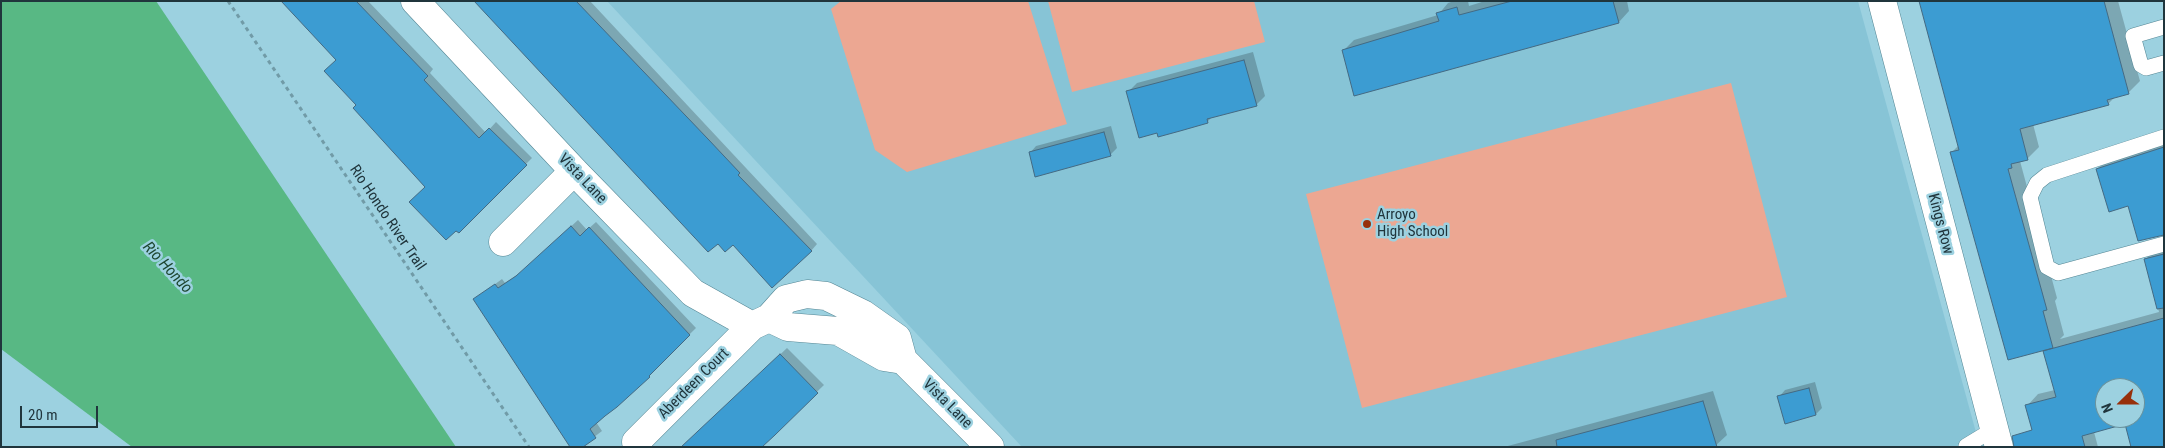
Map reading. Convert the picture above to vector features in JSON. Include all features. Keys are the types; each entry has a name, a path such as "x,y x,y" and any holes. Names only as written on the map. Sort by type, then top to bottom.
{"street":[{"name":"Vista Lane","path":"415,1 574,171 693,294 760,322 786,298 807,294 826,296 863,314 897,338 904,360 990,447"},
{"name":"Kings Row","path":"1882,1 1996,438"},
{"path":"504,242 574,171"},
{"name":"Aberdeen Court","path":"636,442 760,322"}],"lane":[{"path":"2164,27 2133,36 2141,65 2146,68 2164,63"},
{"path":"2164,137 2047,175 2038,183 2030,198 2047,267 2058,273 2164,244"},
{"path":"1965,446 1996,438"}],"path":[{"name":"Rio Hondo River Trail","path":"228,1 528,447"}],"shaded area":[{"name":"Arroyo High School","path":"607,1 1858,1 1980,447 1022,447"},
{"path":"841,1 1028,1 1067,124 907,172 875,150 831,9"},
{"path":"1048,1 1254,1 1265,42 1072,92"},
{"path":"1731,83 1787,297 1362,408 1306,194"}],"water":[{"name":"Rio Hondo","path":"1,1 156,1 456,447 132,447 1,349"}],"building":[{"path":"281,1 356,1 428,76 424,80 479,138 489,128 527,165 459,233 456,231 446,240 409,202 425,187 353,108 356,105 324,71 336,60"},
{"path":"474,1 576,1 740,173 738,175 812,251 772,288 733,245 725,252 718,244 708,252"},
{"path":"1512,1 1613,1 1619,23 1354,96 1342,50 1439,21 1436,13 1457,7 1459,15"},
{"path":"1919,1 2104,1 2129,94 2107,100 2109,105 2020,129 2028,160 2011,164 2012,168 2008,169 2047,310 2043,311 2053,348 2008,360 1950,152 1959,150"},
{"path":"1244,60 1257,106 1207,119 1208,123 1158,137 1157,133 1139,138 1126,91"},
{"path":"1104,132 1111,156 1035,177 1029,152"},
{"path":"2164,147 2164,235 2138,241 2128,206 2109,212 2096,169"},
{"path":"571,226 580,236 589,227 690,335 650,377 590,429 596,438 583,447 570,447 473,299 495,284 498,288 516,276"},
{"path":"2164,254 2164,308 2157,309 2144,259"},
{"path":"2164,318 2164,447 2131,447 2126,428 2145,428 2145,378 2095,378 2095,428 2111,428 2082,436 2085,447 2014,447 2012,436 2032,430 2025,405 2056,397 2043,351"},
{"path":"780,354 818,393 775,435 762,447 681,447"},
{"path":"1809,388 1816,415 1785,424 1777,396"},
{"path":"1703,401 1717,447 1557,447 1556,440"}],"place":[{"name":"Arroyo High School","path":"1367,224"}]}
